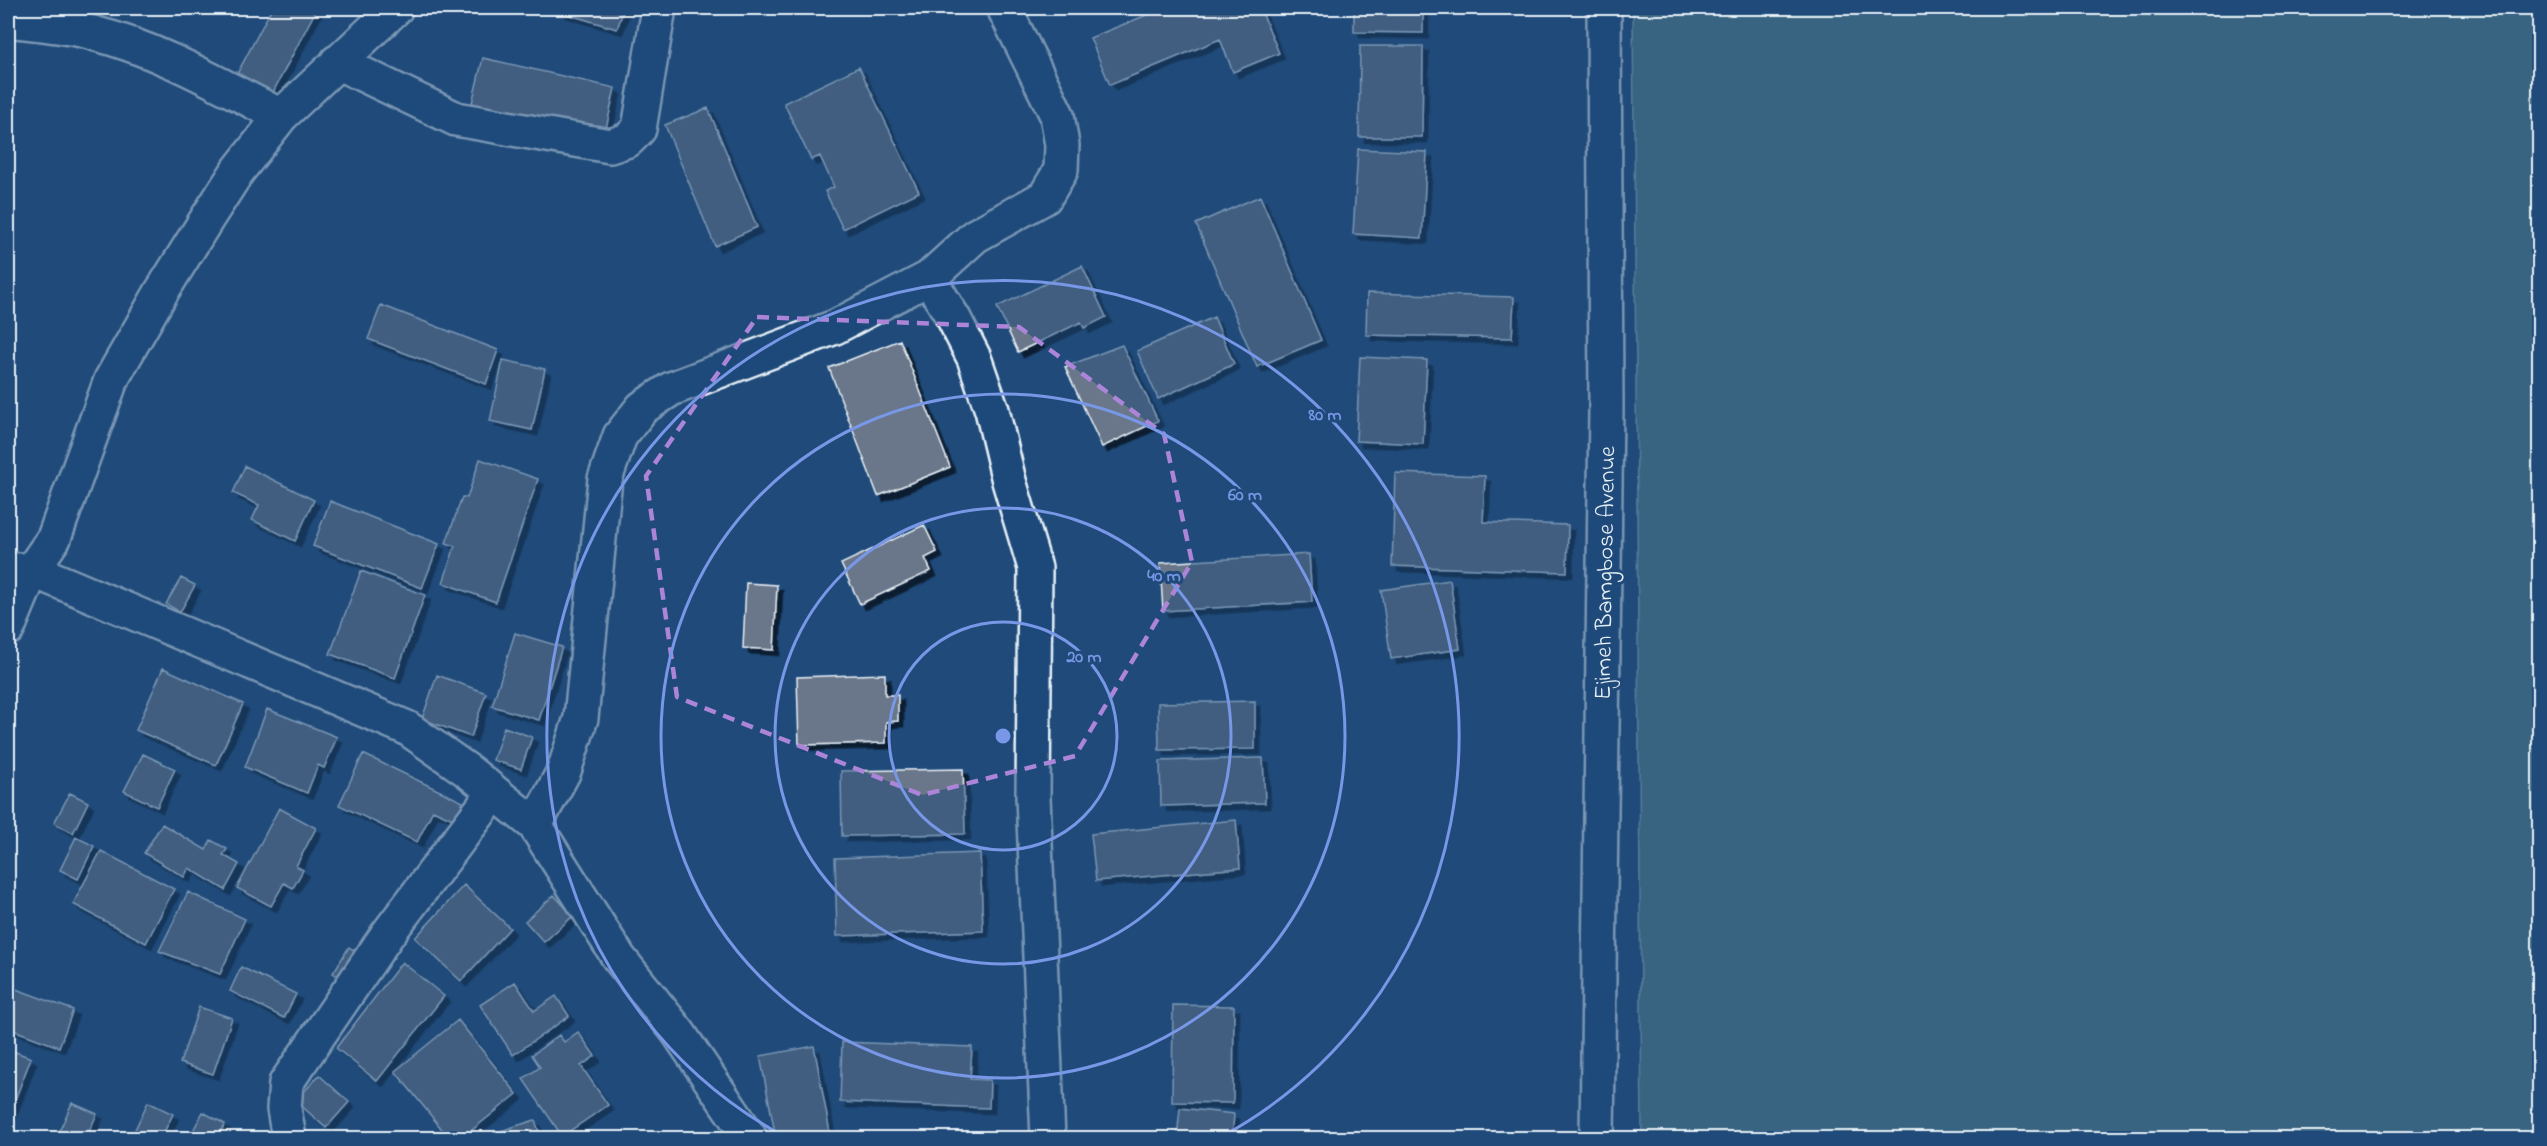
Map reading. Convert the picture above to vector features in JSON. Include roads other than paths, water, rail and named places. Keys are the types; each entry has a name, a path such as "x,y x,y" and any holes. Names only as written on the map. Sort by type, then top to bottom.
{"street":[{"path":"8,628 20,570 54,538 111,380 208,217 237,172 281,116 396,8"},
{"path":"337,62 456,119 610,146 628,140 639,129 659,8"},
{"path":"535,825 564,771 581,718 605,479 620,436 642,408 671,389 835,327 929,278 975,236 1045,197 1061,170 1062,145 1057,115 1005,8"},
{"name":"Ejimeh Bamgbose Avenue","path":"1597,1138 1606,407 1604,8"},
{"path":"8,20 91,32 133,45 180,65 281,116"},
{"path":"929,278 974,358 992,410 1009,481 1035,568 1033,797 1048,1138"},
{"path":"20,570 407,728 494,793 535,825 619,958 678,1032 750,1138"},
{"path":"289,1138 284,1109 286,1083 387,934 494,793"}]}
